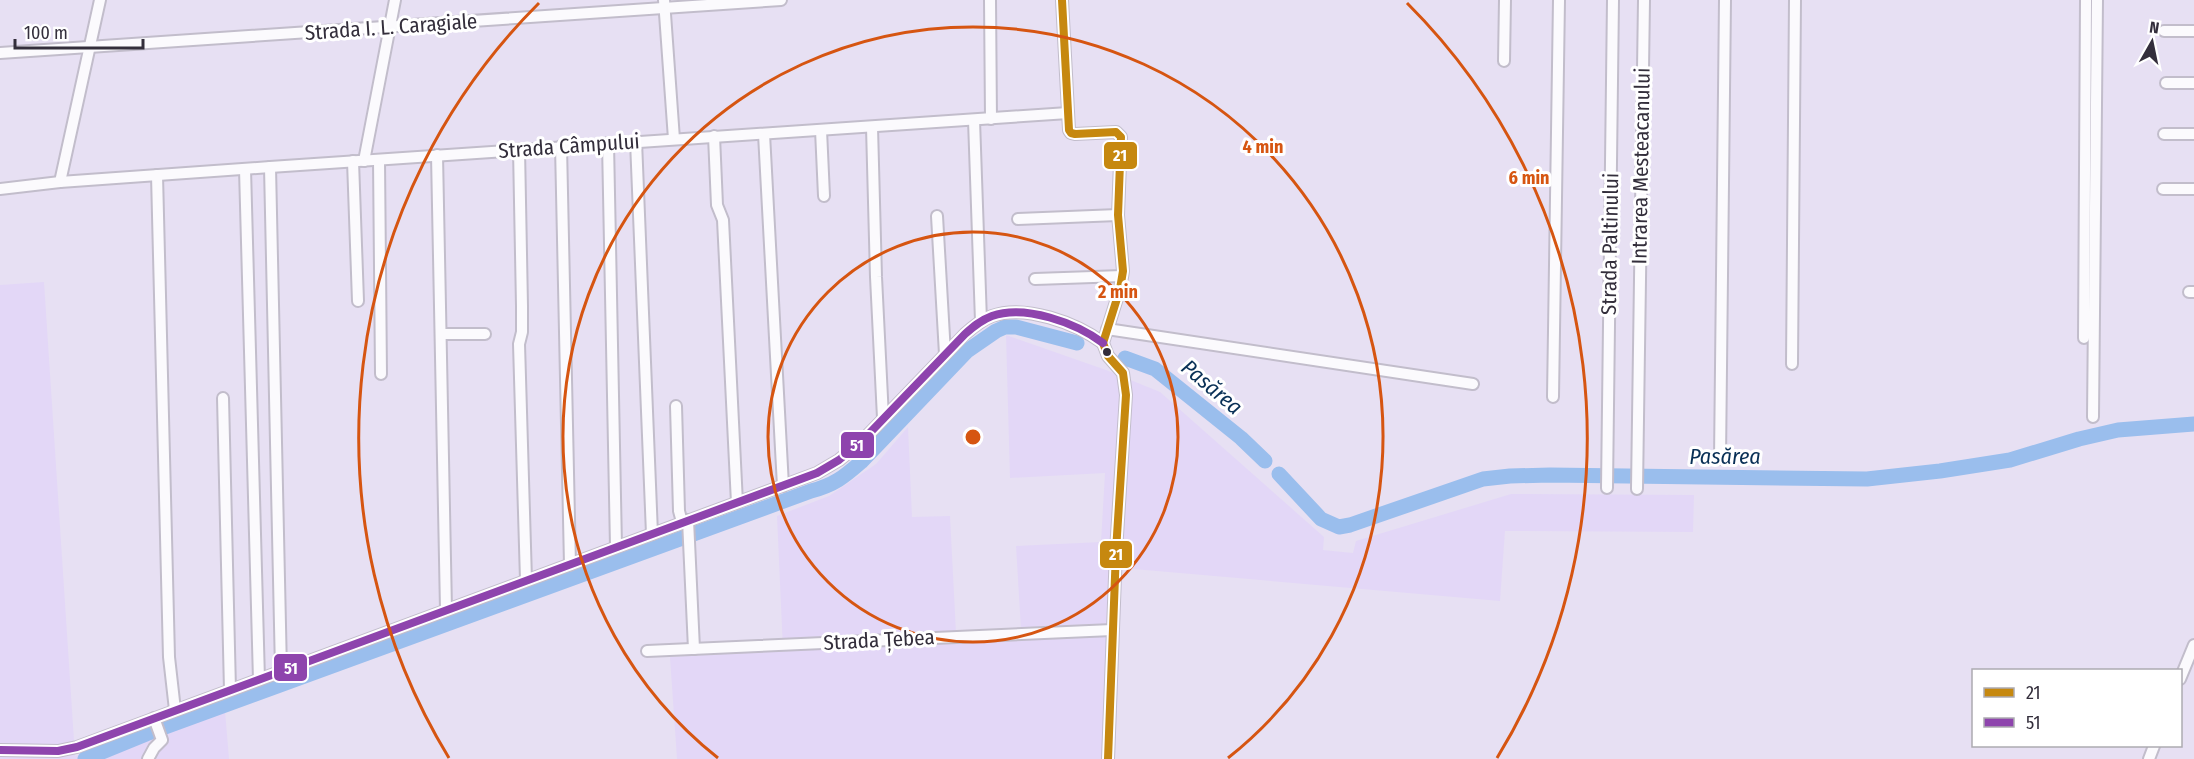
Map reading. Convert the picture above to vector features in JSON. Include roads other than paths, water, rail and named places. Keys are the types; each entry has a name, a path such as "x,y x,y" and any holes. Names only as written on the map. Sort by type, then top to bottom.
{"street":[{"path":"60,182 100,0"},
{"path":"358,302 359,161 395,0"},
{"name":"Strada I. L. Caragiale","path":"0,53 390,27 664,4 782,0"},
{"path":"990,0 991,119"},
{"path":"1062,0 1069,130 1071,133 1116,132 1120,134 1118,215 1122,276 1103,343 1108,357 1123,373 1126,395 1112,630 1108,759"},
{"path":"1504,61 1505,0"},
{"path":"1553,397 1559,0"},
{"name":"Strada Paltinului","path":"1607,488 1613,0"},
{"name":"Intrarea Mesteacanului","path":"1637,489 1644,0"},
{"path":"1720,459 1725,0"},
{"path":"1792,364 1795,0"},
{"path":"2084,338 2086,0"},
{"path":"2093,417 2097,0"},
{"path":"664,4 674,139"},
{"path":"2164,31 2194,31"},
{"path":"2166,82 2194,83"},
{"name":"Strada Câmpului","path":"0,189 60,182 561,146 1068,113"},
{"path":"974,120 981,321"},
{"path":"872,127 883,417"},
{"path":"821,130 824,196"},
{"path":"764,134 783,486"},
{"path":"2164,134 2194,134"},
{"path":"714,136 717,205 723,220 737,503"},
{"path":"636,141 652,534"},
{"path":"608,143 616,547"},
{"path":"561,146 570,565"},
{"path":"519,149 522,306 522,332 519,344 526,580"},
{"path":"437,155 446,610"},
{"path":"379,160 381,374"},
{"path":"270,167 281,671"},
{"path":"245,169 259,680"},
{"path":"157,175 169,657 175,710"},
{"path":"2163,189 2194,189"},
{"path":"1018,219 1118,215"},
{"path":"937,216 945,354"},
{"path":"1035,279 1122,276"},
{"path":"0,750 58,751 155,721 175,710 616,547 652,534 687,528 737,503 817,473 839,460 861,442 945,354 981,321 1002,313 1024,313 1078,327 1103,343"},
{"path":"1107,329 1473,384"},
{"path":"441,334 485,334"},
{"path":"223,398 230,690"},
{"path":"676,406 679,511 687,528 694,649"},
{"path":"219,438 220,541 226,549"},
{"name":"Strada Țebea","path":"647,651 1112,630"},
{"path":"2182,676 2194,645"},
{"path":"148,759 162,740 155,721"}],"waterway":[{"name":"Pasărea","path":"85,759 146,734 832,483 861,462 967,351 1005,327 1016,327 1077,343"},
{"name":"Pasărea","path":"1125,358 1155,369 1241,438 1265,461"},
{"name":"Pasărea","path":"1279,474 1321,519 1339,527 1483,479 1550,475 1867,479 2010,460 2118,430 2194,424"}]}
